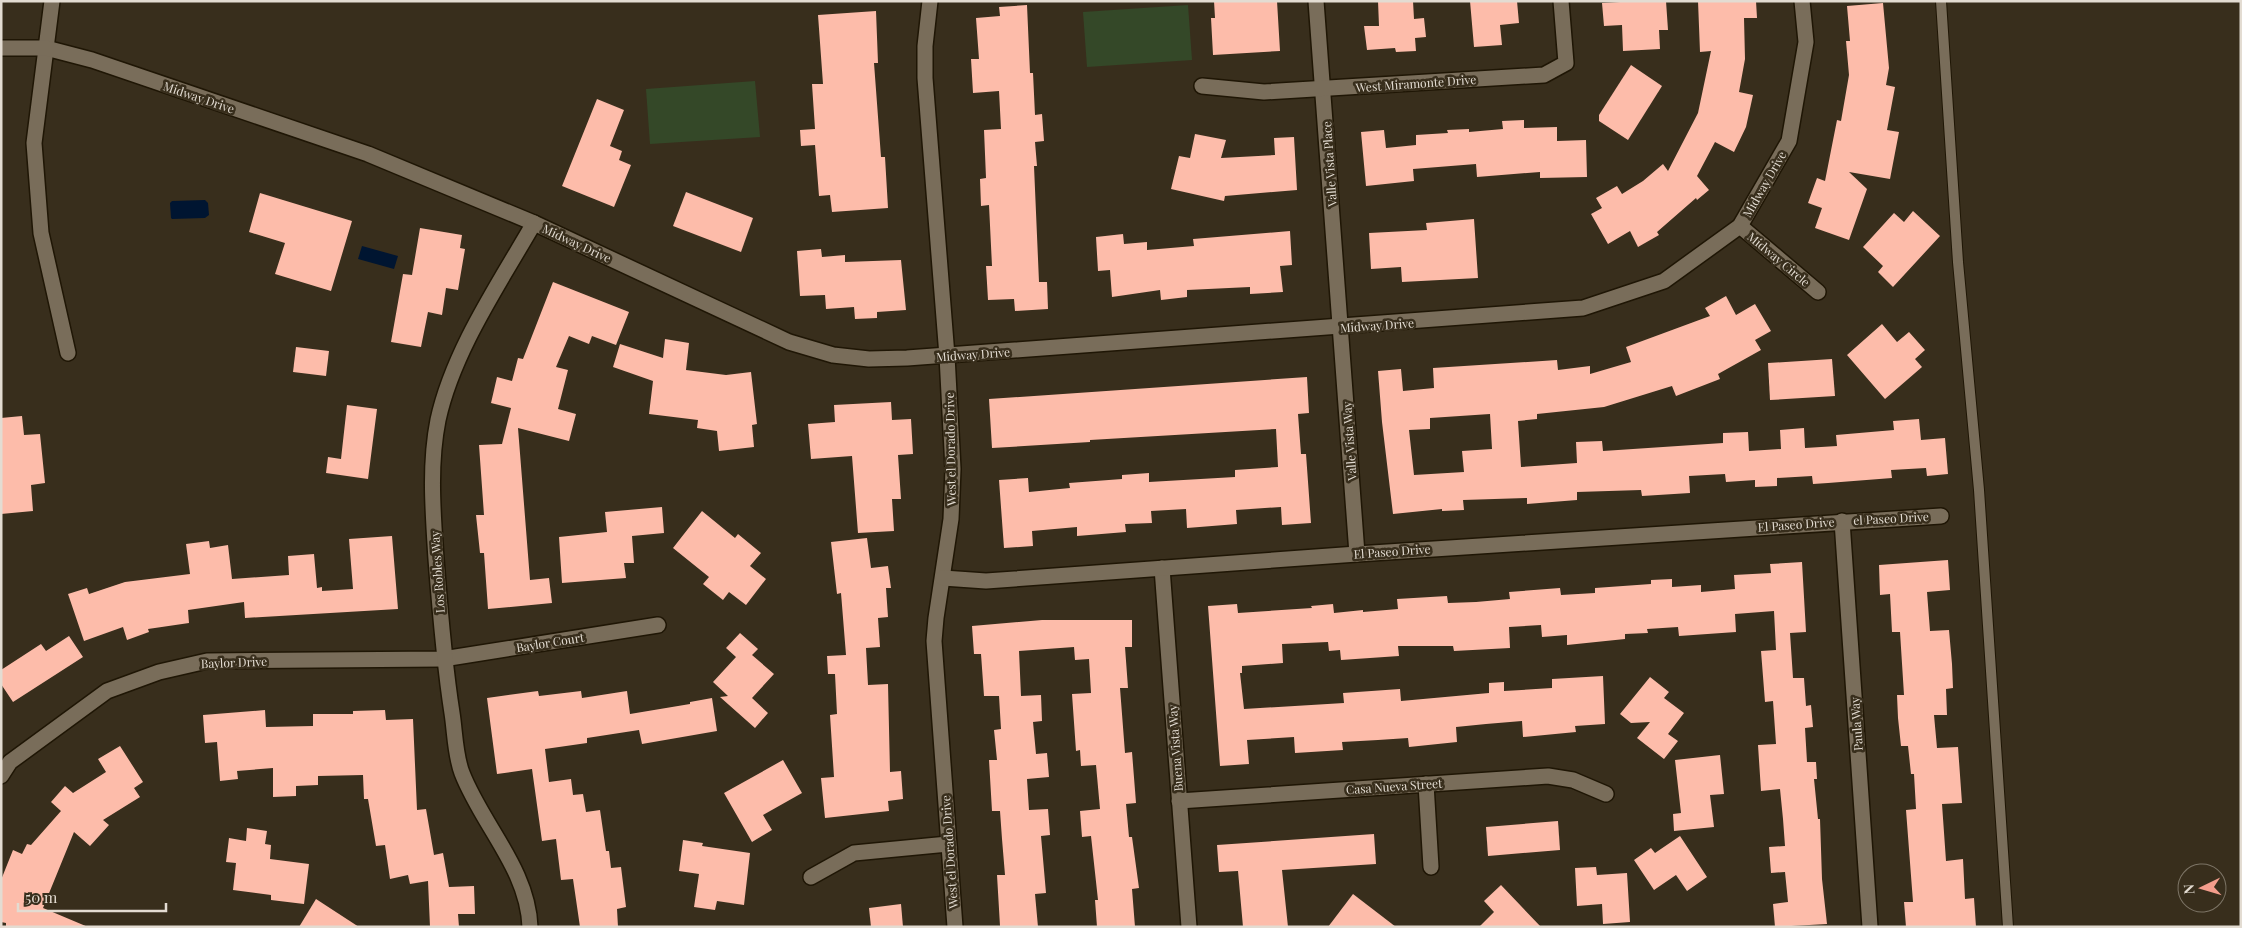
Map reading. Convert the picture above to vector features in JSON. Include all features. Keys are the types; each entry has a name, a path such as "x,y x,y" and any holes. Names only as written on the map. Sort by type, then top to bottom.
{"street":[{"path":"52,1 34,143 41,232 68,353"},
{"name":"West el Dorado Drive","path":"930,1 925,46 925,78 947,356 953,469 951,519 934,641 955,927"},
{"name":"Valle Vista Place","path":"1316,1 1324,89 1340,327"},
{"name":"West Miramonte Drive","path":"1202,86 1264,92 1544,75 1566,63 1561,1"},
{"name":"Midway Drive","path":"1,48 46,48 92,60 368,154 534,223 789,342 833,355 869,359 947,356 1583,308 1664,281 1740,226 1789,141 1806,42 1802,1"},
{"name":"Los Robles Way","path":"530,927 529,912 523,886 480,811 462,771 443,659 432,499 438,419 457,361 534,223"},
{"name":"Midway Circle","path":"1740,226 1818,292"},
{"name":"Valle Vista Way","path":"1340,327 1357,554"},
{"name":"el Paseo Drive","path":"1842,521 1941,516"},
{"name":"El Paseo Drive","path":"942,578 986,581 1842,521"},
{"name":"Paula Way","path":"1842,521 1870,927"},
{"name":"Buena Vista Way","path":"1162,568 1189,927"},
{"name":"Baylor Court","path":"443,659 658,625"},
{"name":"Baylor Drive","path":"1,776 6,758 107,691 159,672 207,661 443,659"},
{"name":"Casa Nueva Street","path":"1179,801 1548,776 1573,780 1606,794"},
{"path":"1426,784 1431,866"},
{"path":"811,877 854,853 948,844"}],"lane":[{"path":"1941,1 1958,262 1979,490 2008,927"}],"green space":[{"path":"1188,5 1192,60 1087,67 1083,12"},
{"path":"755,81 760,137 650,144 646,89"}],"water":[{"path":"205,200 208,203 209,215 205,218 171,218 170,203 172,201"},
{"path":"362,246 398,256 394,269 358,259"}],"building":[{"path":"1214,1 1277,1 1280,51 1213,55 1211,18 1215,18"},
{"path":"1378,1 1413,1 1414,19 1424,18 1426,37 1415,38 1416,51 1396,52 1395,48 1367,50 1364,26 1379,26"},
{"path":"1470,1 1517,1 1519,23 1500,25 1502,45 1474,47"},
{"path":"1666,1 1668,30 1659,30 1660,49 1623,51 1622,25 1604,26 1602,3"},
{"path":"1698,1 1756,1 1757,18 1744,18 1745,59 1739,92 1753,95 1746,127 1734,152 1715,142 1697,176 1709,190 1697,200 1696,198 1657,232 1659,235 1638,247 1630,231 1608,244 1591,214 1602,208 1596,198 1617,186 1622,194 1643,181 1663,164 1668,171 1698,113 1711,51 1700,52"},
{"path":"1883,3 1889,68 1886,85 1895,87 1887,130 1899,132 1890,179 1849,172 1867,189 1849,240 1815,228 1822,208 1808,203 1817,178 1825,181 1837,120 1841,121 1849,75 1846,41 1850,41 1847,6"},
{"path":"1027,5 1030,73 1033,73 1035,115 1042,114 1044,141 1035,142 1037,166 1034,166 1039,282 1047,282 1048,309 1015,311 1014,299 988,300 986,266 992,266 989,205 981,206 980,179 986,178 984,130 1001,129 999,91 973,93 971,59 979,59 976,18 1000,16 999,7"},
{"path":"876,11 878,63 874,63 881,157 885,157 888,208 832,212 830,195 819,196 815,145 801,146 800,130 815,129 812,84 823,84 818,15"},
{"path":"1631,65 1662,86 1628,140 1599,121 1599,115"},
{"path":"597,99 624,110 610,146 622,151 619,160 631,165 614,207 562,186"},
{"path":"1524,120 1524,128 1557,127 1557,141 1586,140 1587,177 1540,178 1540,172 1477,177 1476,164 1413,169 1414,181 1366,186 1361,132 1384,130 1386,148 1416,145 1416,135 1448,133 1447,130 1469,129 1469,132 1503,129 1502,121"},
{"path":"1195,134 1226,140 1221,158 1275,155 1274,138 1294,137 1297,190 1225,196 1224,201 1171,189 1179,156 1190,158"},
{"path":"686,192 753,218 741,252 673,226"},
{"path":"260,193 352,221 331,291 275,274 285,243 249,232"},
{"path":"1913,211 1940,236 1893,287 1878,272 1883,266 1863,247 1894,213 1904,222"},
{"path":"1474,219 1478,278 1402,282 1401,267 1371,269 1369,233 1427,230 1426,223"},
{"path":"420,228 462,235 460,248 465,249 458,290 446,288 442,315 428,312 421,347 391,342 403,274 412,275"},
{"path":"1290,231 1292,265 1280,266 1283,292 1250,294 1250,287 1187,290 1187,297 1161,300 1160,290 1112,297 1110,270 1098,271 1096,237 1123,234 1124,244 1147,242 1147,250 1194,246 1193,239"},
{"path":"821,249 822,257 845,255 845,262 901,260 906,310 877,312 877,318 855,319 854,307 826,309 825,295 800,296 797,251"},
{"path":"553,282 629,312 616,345 592,336 589,344 569,336 556,367 568,370 558,409 576,414 569,441 518,428 530,580 549,578 552,603 488,609 484,553 480,553 476,515 484,515 479,445 502,444 511,408 491,403 497,377 512,381 518,358 523,359"},
{"path":"1726,296 1736,315 1755,304 1771,331 1755,340 1761,350 1718,374 1720,379 1676,396 1672,386 1604,407 1537,414 1537,419 1518,421 1521,467 1577,463 1576,442 1602,441 1603,451 1723,443 1723,433 1748,432 1749,451 1781,449 1780,430 1804,428 1805,448 1837,446 1836,435 1894,430 1893,421 1919,419 1921,440 1945,438 1948,474 1927,476 1926,468 1891,470 1892,478 1813,484 1812,476 1777,478 1777,486 1755,487 1755,480 1726,482 1725,474 1689,476 1690,493 1642,496 1641,490 1577,492 1577,500 1527,504 1527,498 1463,500 1464,510 1442,511 1442,509 1393,514 1378,371 1401,369 1403,391 1434,388 1433,368 1557,360 1558,370 1590,366 1590,374 1631,362 1626,347 1710,316 1705,308","holes":["1490,414 1492,449 1462,451 1464,472 1414,475 1409,430 1430,429 1430,418"]},
{"path":"1882,324 1897,342 1909,332 1925,350 1915,359 1922,367 1885,399 1847,355"},
{"path":"665,339 689,343 686,370 726,375 751,372 757,424 752,425 754,447 719,451 717,431 697,428 698,420 649,414 653,381 613,367 620,344 663,358"},
{"path":"296,347 329,351 326,376 293,372"},
{"path":"1832,359 1835,396 1770,400 1768,363"},
{"path":"1307,377 1309,413 1298,414 1301,454 1306,454 1311,523 1282,525 1281,507 1236,510 1237,524 1187,528 1186,509 1151,511 1152,523 1125,524 1126,532 1077,536 1077,527 1032,531 1033,546 1004,548 999,480 1028,478 1029,492 1070,488 1069,483 1122,479 1122,475 1149,473 1149,482 1235,477 1235,470 1278,467 1276,429 992,448 989,399"},
{"path":"891,402 892,420 911,419 913,454 898,455 901,499 892,499 894,531 858,533 852,456 811,459 808,424 835,422 834,405"},
{"path":"347,405 377,409 368,479 326,473 328,457 341,459"},
{"path":"22,416 24,435 40,434 45,483 31,485 33,511 1,514 1,418"},
{"path":"662,507 664,533 632,536 634,563 624,563 626,578 562,583 559,537 607,532 605,512"},
{"path":"702,511 735,538 738,534 761,553 750,566 766,579 746,605 729,592 723,600 703,584 709,577 673,548"},
{"path":"392,536 398,609 245,618 244,602 188,610 189,623 148,629 149,632 127,640 123,627 84,641 68,594 87,588 89,594 125,582 190,574 186,544 209,541 210,548 228,545 232,579 289,575 288,556 314,554 317,588 322,587 322,591 353,589 349,539"},
{"path":"867,538 871,568 888,566 891,588 886,588 888,617 878,618 880,647 866,648 868,685 888,684 890,772 901,771 903,799 888,801 889,811 825,818 821,778 834,777 830,715 837,714 835,674 828,674 827,656 846,655 841,593 837,594 831,542"},
{"path":"1948,560 1950,590 1927,592 1930,631 1949,630 1952,664 1953,688 1946,689 1947,715 1934,715 1937,748 1958,747 1962,803 1942,804 1946,861 1963,859 1965,899 1974,898 1976,927 1906,927 1904,902 1913,902 1906,810 1916,809 1914,774 1911,774 1908,746 1901,746 1898,718 1897,695 1904,695 1900,632 1892,632 1890,594 1880,595 1879,565"},
{"path":"1802,562 1806,632 1790,633 1793,678 1804,678 1806,706 1811,705 1813,727 1805,728 1807,762 1816,762 1817,779 1814,779 1818,819 1820,819 1822,879 1827,924 1775,927 1773,904 1788,902 1785,872 1771,873 1769,847 1785,846 1783,819 1780,789 1761,791 1758,745 1776,744 1773,701 1765,702 1761,651 1776,650 1774,611 1735,614 1736,632 1679,636 1678,627 1647,629 1648,633 1625,634 1625,639 1567,645 1567,635 1542,637 1541,625 1509,627 1510,648 1454,651 1453,646 1398,646 1399,656 1341,660 1340,650 1329,651 1328,642 1282,644 1283,663 1242,666 1242,673 1240,673 1244,709 1344,703 1343,693 1400,689 1401,701 1489,693 1489,683 1504,682 1504,691 1552,688 1552,679 1603,676 1605,724 1575,726 1576,732 1523,737 1522,721 1486,724 1456,727 1457,742 1409,747 1408,738 1342,742 1343,750 1295,753 1294,737 1247,740 1249,764 1220,766 1208,606 1237,604 1238,613 1312,608 1311,606 1333,604 1334,613 1363,610 1363,612 1398,609 1397,599 1447,596 1448,603 1476,602 1510,599 1509,592 1560,588 1561,595 1595,593 1595,588 1651,584 1651,580 1672,579 1672,587 1701,585 1701,592 1735,589 1734,575 1771,573 1770,564"},
{"path":"1042,620 1132,620 1132,647 1125,647 1128,688 1120,688 1125,753 1132,752 1136,803 1126,804 1129,837 1132,837 1139,888 1132,889 1135,927 1097,927 1095,900 1098,900 1091,836 1082,837 1080,811 1100,809 1096,765 1081,766 1080,750 1076,751 1072,694 1091,693 1089,659 1075,660 1074,647 1019,651 1021,696 1041,695 1042,721 1033,722 1036,754 1047,753 1049,777 1027,779 1029,810 1048,809 1050,835 1041,836 1046,893 1035,894 1038,927 1000,926 997,875 1005,875 1000,811 992,811 989,760 997,760 994,730 1001,729 999,696 984,696 981,654 974,654 972,626"},
{"path":"740,633 758,649 752,655 774,674 752,698 768,713 755,728 720,697 728,696 713,682 736,657 726,648"},
{"path":"69,636 83,657 13,702 1,684 1,670 41,644 46,651"},
{"path":"1650,677 1669,692 1664,698 1684,713 1668,734 1678,741 1664,759 1637,738 1650,722 1631,723 1620,714"},
{"path":"538,691 539,696 581,691 582,698 627,691 630,714 690,704 690,702 712,698 717,731 642,744 639,730 587,738 587,743 545,749 549,782 571,779 573,795 583,794 586,812 600,810 606,851 609,851 611,868 621,867 626,907 617,909 618,927 580,927 573,879 561,880 556,839 542,841 532,769 497,774 487,698"},
{"path":"265,710 266,727 313,726 313,714 353,714 353,711 385,710 386,720 413,719 417,810 426,809 434,855 443,853 449,887 474,886 475,914 458,914 459,927 430,927 428,881 410,884 408,875 390,879 385,845 376,846 368,799 364,799 363,775 318,776 318,785 296,786 296,796 273,797 273,768 237,771 238,779 220,781 217,742 205,743 203,715"},
{"path":"120,746 143,782 134,788 140,797 103,820 109,825 90,846 74,832 43,908 88,927 6,927 6,923 1,922 1,880 13,850 22,854 27,844 31,845 61,811 51,802 65,786 73,793 106,772 98,759"},
{"path":"1720,755 1724,794 1710,795 1714,827 1674,831 1673,814 1681,813 1675,760"},
{"path":"783,760 802,793 763,815 772,830 752,842 724,793"},
{"path":"1558,821 1560,850 1488,856 1486,827"},
{"path":"247,828 267,831 265,844 271,845 270,859 309,864 304,904 271,900 271,895 233,890 236,863 226,862 229,838 246,841"},
{"path":"1374,834 1376,864 1282,870 1288,927 1243,927 1238,871 1219,872 1217,845"},
{"path":"1680,836 1707,877 1687,891 1676,875 1654,890 1634,860 1651,848 1655,853"},
{"path":"683,840 703,843 702,846 750,853 744,905 717,901 715,910 694,907 699,874 679,871"},
{"path":"1596,867 1597,875 1627,873 1630,922 1603,924 1602,904 1577,906 1575,868"},
{"path":"1501,885 1541,927 1479,927 1494,912 1484,901"},
{"path":"1353,894 1396,927 1328,927"},
{"path":"316,899 359,927 299,927"},
{"path":"901,904 903,927 871,927 869,908"}]}
